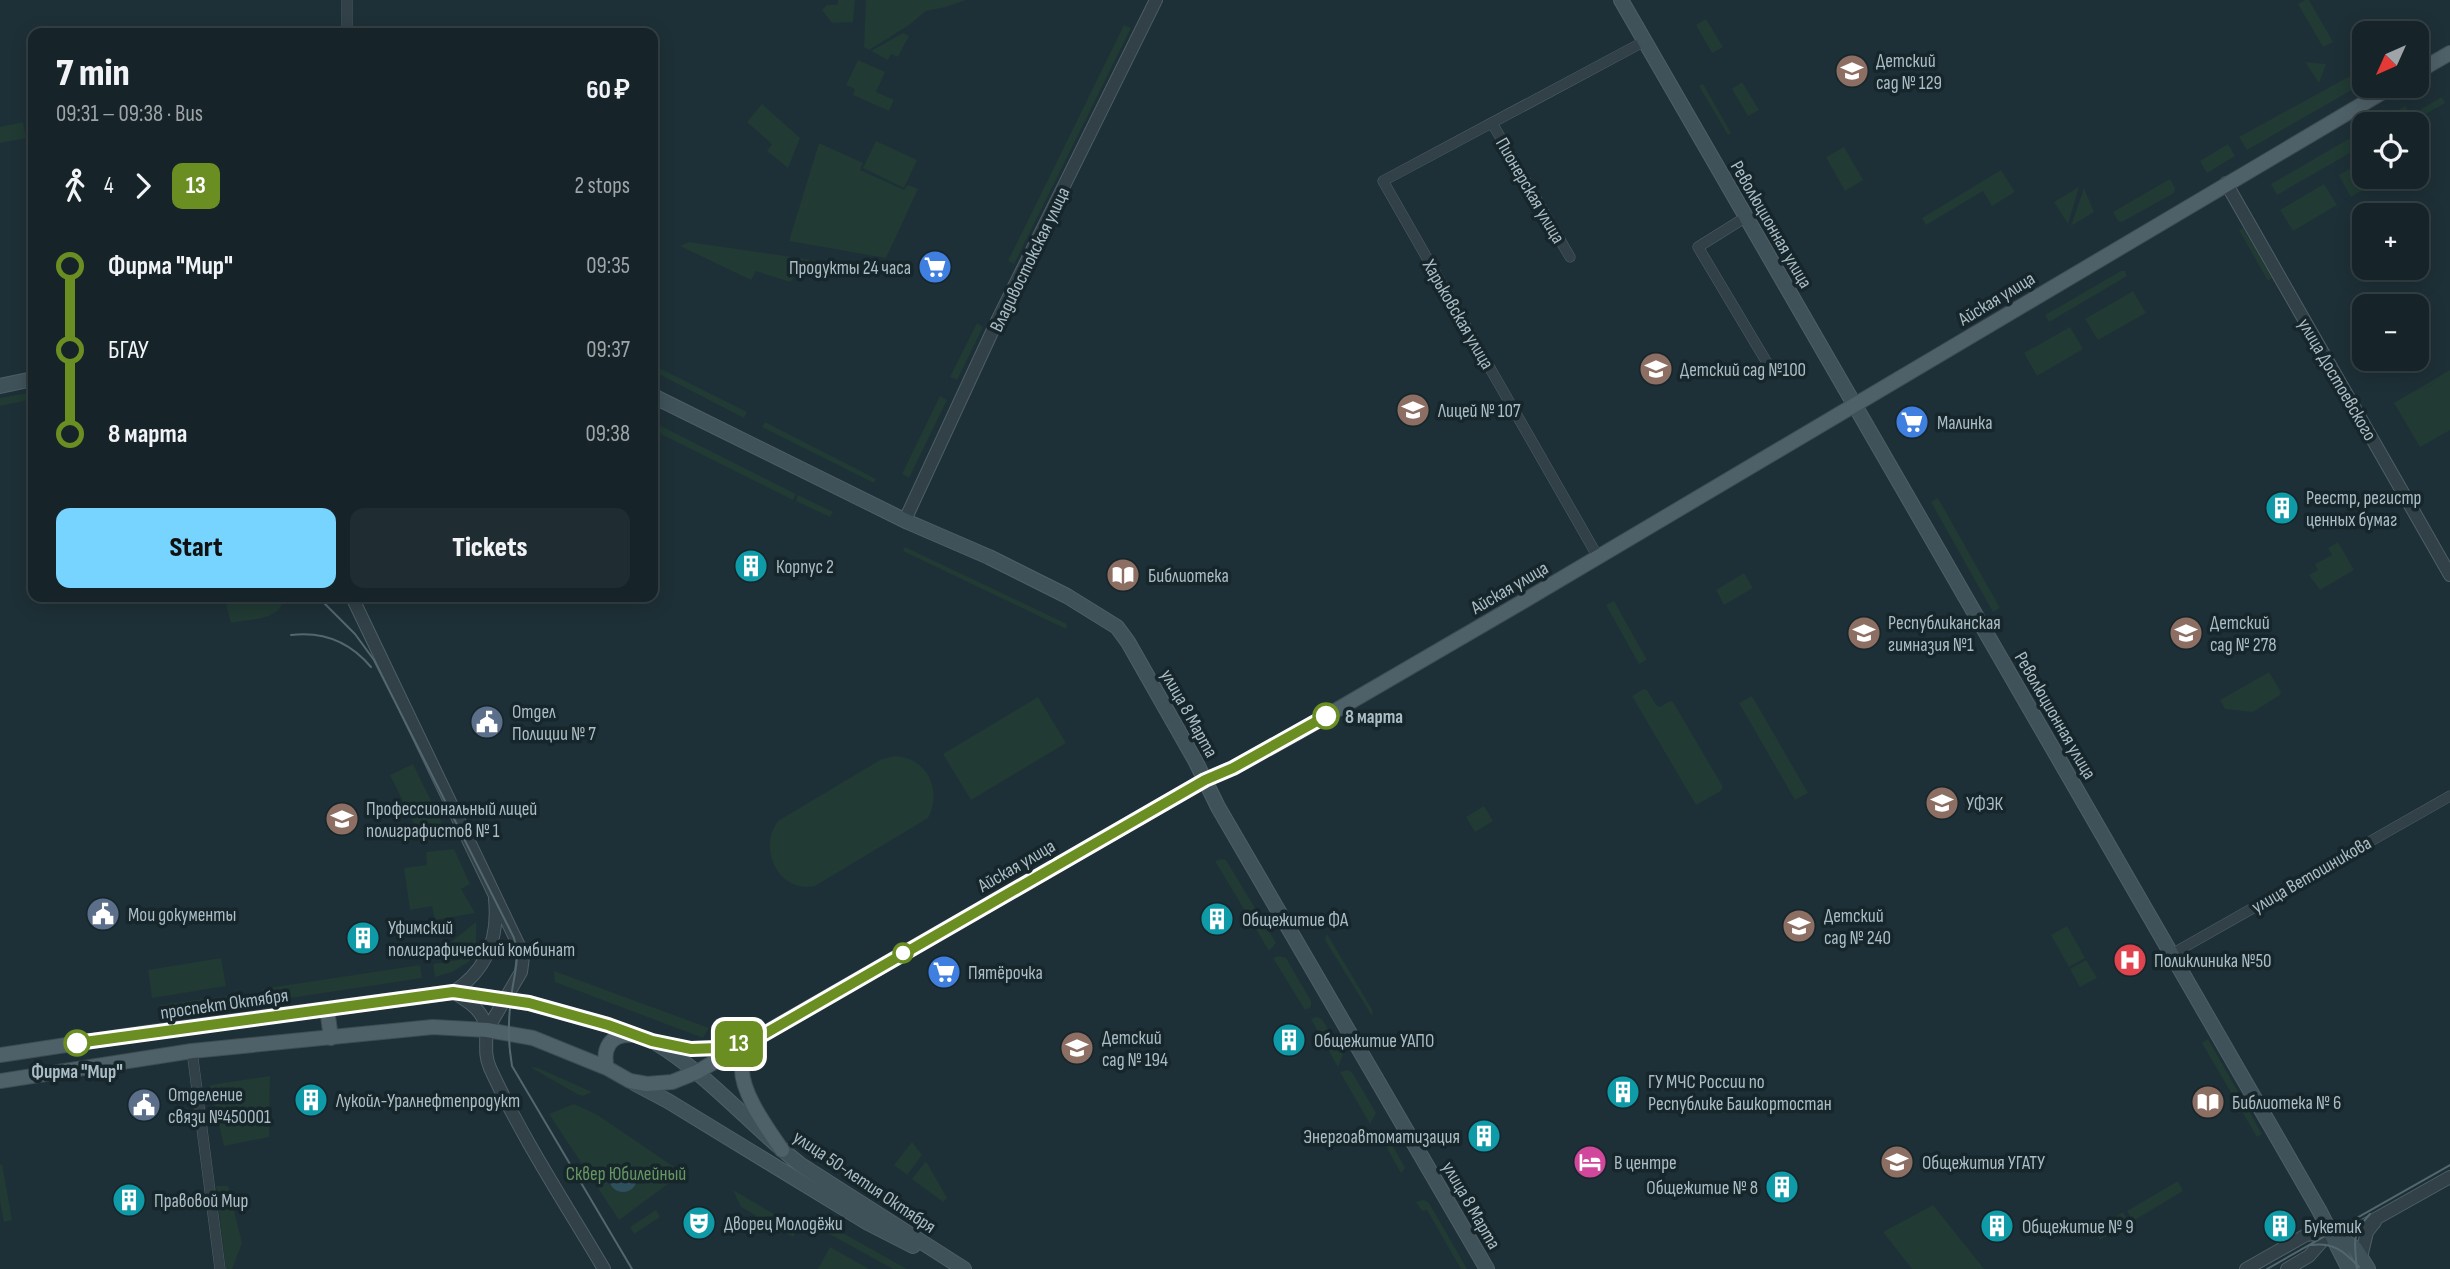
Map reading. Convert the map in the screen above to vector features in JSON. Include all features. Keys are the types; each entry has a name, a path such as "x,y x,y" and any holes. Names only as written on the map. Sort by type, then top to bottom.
{"main road":[{"name":"Революционная улица","path":"1621,0 2332,1232 2349,1269"},
{"path":"2429,65 2450,53"},
{"name":"Айская улица","path":"630,1081 658,1084 697,1072 754,1040 1205,780 1297,733 2372,98"},
{"path":"0,386 28,380"},
{"name":"улица 8 Марта","path":"658,398 905,520 1022,574 1117,627 1128,642 1225,819 1487,1269"},
{"name":"улица 50-летия Октября","path":"453,992 505,999 563,1012 691,1049 754,1040"},
{"name":"проспект Октября","path":"0,1055 453,992"},
{"path":"327,1009 331,1038"},
{"path":"0,1081 192,1051 433,1027 487,1030 533,1038 607,1069 668,1101 868,1223 962,1269"},
{"path":"607,1069 604,1059 609,1043 623,1035 646,1038"},
{"name":"улица 50-летия Октября","path":"646,1038 697,1072 782,1150 835,1188 962,1269"},
{"path":"754,1040 742,1063 743,1079 782,1150"},
{"path":"2332,1232 2353,1246 2365,1263"}],"street":[{"path":"347,0 347,28"},
{"name":"Владивостокская улица","path":"905,520 998,319 1156,0"},
{"path":"1492,123 1645,41"},
{"name":"Харьковская улица","path":"1492,123 1383,181 1598,557"},
{"name":"Пионерская улица","path":"1492,123 1570,257"},
{"name":"улица Достоевского","path":"2226,183 2450,575"},
{"path":"1746,217 1698,247 1769,366"},
{"path":"354,602 492,885 523,957 521,972 487,1030 484,1045 486,1059 506,1103 604,1269"},
{"name":"улица Ветошникова","path":"2172,954 2450,796"},
{"path":"487,1030 475,1006 453,992 468,983 480,970 489,950 496,915 492,885"},
{"path":"192,1051 220,1269"},
{"path":"2246,1269 2306,1234 2359,1228 2450,1177"},
{"path":"2365,1263 2367,1232 2379,1218"},
{"path":"2287,1269 2309,1256 2332,1232"}],"green space":[{"path":"838,0 855,0 853,22 832,23 822,10 827,5 837,5"},
{"path":"866,0 966,0 926,11 869,50 864,47"},
{"path":"2309,0 2333,42 2323,47 2298,4"},
{"path":"1706,19 1723,47 1712,53 1696,25"},
{"path":"1124,25 1131,28 1014,264 1008,261"},
{"path":"903,33 909,36 898,57 891,54 888,60 871,51"},
{"path":"858,60 885,72 876,92 894,100 889,111 853,95 855,89 846,85"},
{"path":"2305,62 2326,64 2319,83"},
{"path":"2350,76 2350,91 2247,150 2239,137"},
{"path":"1742,82 1759,110 1748,116 1732,89"},
{"path":"1703,84 1731,133 1728,135 1699,86"},
{"path":"2442,97 2445,103 2429,112 2416,112"},
{"path":"762,104 800,138 788,168 767,151 772,144 747,122"},
{"path":"2405,106 2409,112 2397,112 2396,111"},
{"path":"23,122 26,138 0,143 0,127"},
{"path":"2352,137 2352,152 2277,195 2271,184"},
{"path":"876,141 917,160 904,188 863,168"},
{"path":"819,143 863,163 860,170 904,190 908,185 918,189 886,258 789,241"},
{"path":"2228,144 2235,156 2207,173 2200,161"},
{"path":"1844,147 1863,180 1845,191 1826,157"},
{"path":"2352,167 2352,189 2365,189 2351,197 2339,175"},
{"path":"2001,170 2015,192 1992,206 1983,191 1926,225 1922,218"},
{"path":"2170,179 2175,188 2174,193 2122,222 2118,221 2113,212"},
{"path":"2324,184 2337,205 2293,231 2280,210"},
{"path":"2079,187 2068,224 2054,202"},
{"path":"2084,188 2094,212 2071,226"},
{"path":"2243,228 2272,278 2268,281 2239,230"},
{"path":"689,242 833,263 815,275 799,272 790,282 756,271 751,280 680,246"},
{"path":"2125,271 2127,276 2049,322 2045,315"},
{"path":"2133,291 2146,313 2098,340 2085,319"},
{"path":"977,323 983,327 957,380 950,377"},
{"path":"2070,327 2083,349 2037,376 2024,353"},
{"path":"658,368 747,412 744,418 658,374"},
{"path":"2450,370 2450,430 2420,447 2394,403"},
{"path":"28,393 28,400 0,406 0,398"},
{"path":"940,396 947,400 909,478 902,474"},
{"path":"765,422 876,479 874,483 762,427"},
{"path":"658,425 796,494 793,500 658,432"},
{"path":"798,495 833,512 830,517 796,501"},
{"path":"1938,498 2000,608 1993,612 1931,502"},
{"path":"2338,542 2354,570 2320,590 2309,575 2318,570 2315,564 2332,555 2328,548"},
{"path":"905,547 1067,624 1066,629 903,551"},
{"path":"1744,573 1753,588 1724,605 1716,590"},
{"path":"1614,601 1647,660 1639,664 1606,605"},
{"path":"226,602 281,602 278,610 272,614 231,623"},
{"path":"2269,672 2281,692 2280,695 2253,712 2225,709 2220,700"},
{"path":"1643,689 1647,690 1660,707 1673,702 1723,787 1721,791 1696,805 1632,696"},
{"path":"1752,696 1808,793 1795,800 1739,703"},
{"path":"1038,697 1066,743 971,800 943,754"},
{"path":"894,756 915,762 929,777 934,797 928,818 815,886 802,887 782,876 775,867 770,844 778,821 880,760"},
{"path":"413,764 445,829 438,832 418,832 390,775"},
{"path":"1484,806 1493,821 1475,832 1466,817"},
{"path":"454,849 470,884 461,889 475,913 435,920 432,906 410,910 404,868 427,865 426,852"},
{"path":"1226,860 1276,943 1269,951 1215,861"},
{"path":"476,922 476,947 435,955"},
{"path":"2067,926 2085,958 2069,967 2051,935"},
{"path":"1327,934 1373,1011 1372,1016 1325,940"},
{"path":"221,958 226,986 152,998 148,970"},
{"path":"470,958 470,961 452,972 435,977 433,964"},
{"path":"1273,958 1286,958 1311,1001 1311,1007 1305,1010"},
{"path":"2086,960 2097,978 2080,987 2070,969"},
{"path":"420,965 422,978 264,1002 262,989"},
{"path":"554,971 709,1028 703,1038 555,982"},
{"path":"241,994 243,1006 172,1015 160,1005"},
{"path":"1311,1019 1322,1019 1343,1055 1338,1067"},
{"path":"2208,1039 2262,1134 2257,1137 2202,1043"},
{"path":"530,1067 592,1092 583,1096 577,1094"},
{"path":"1340,1072 1352,1072 1376,1113 1370,1124"},
{"path":"270,1076 269,1137 224,1146 210,1085"},
{"name":"Сквер Юбилейный","path":"574,1104 596,1114 683,1173 619,1220 549,1114"},
{"path":"1386,1133 1405,1168 1401,1173 1379,1134"},
{"path":"912,1142 922,1155 907,1175 894,1165"},
{"path":"926,1161 947,1198 943,1202 912,1179"},
{"path":"2,1164 12,1220 4,1222 0,1201"},
{"path":"2178,1181 2183,1191 2133,1221 2127,1211"},
{"path":"216,1186 228,1186 242,1243 232,1269 226,1269"},
{"path":"733,1190 798,1228 793,1237 741,1207"},
{"path":"1424,1200 1429,1203 1467,1269 1461,1269 1427,1210 1422,1211 1416,1202"},
{"path":"1933,1205 1984,1269 1912,1269 1883,1232"},
{"path":"656,1210 660,1217 634,1234 630,1227"},
{"path":"2123,1212 2129,1223 2100,1240 2094,1229"},
{"path":"816,1218 907,1269 893,1269 813,1225"},
{"path":"830,1247 869,1269 818,1269"}],"water":[{"path":"623,1164 633,1168 637,1178 633,1188 623,1192 613,1188 609,1178 613,1168"}],"tram line":[{"path":"323,602 355,634 374,660 514,938 517,961 509,1024 512,1066 632,1269"},
{"path":"291,635 314,635 336,640 354,651 371,667"},
{"path":"2267,1269 2450,1165"},
{"path":"2357,1269 2357,1234 2370,1214"},
{"path":"2311,1245 2332,1246 2359,1267"}],"bus line":[{"name":"13","path":"77,1043 453,992 529,1003 608,1025 652,1041 691,1049 718,1048 754,1040 1205,780 1233,768 1326,716"}],"place":[{"name":"Детский сад № 129","path":"1852,71"},
{"name":"Продукты 24 часа","path":"935,267"},
{"name":"Детский сад №100","path":"1656,369"},
{"name":"Лицей № 107","path":"1413,410"},
{"name":"Малинка","path":"1912,422"},
{"name":"Реестр, регистр ценных бумаг","path":"2282,508"},
{"name":"Корпус 2","path":"751,566"},
{"name":"Библиотека","path":"1123,575"},
{"name":"Республиканская гимназия №1","path":"1864,633"},
{"name":"Детский сад № 278","path":"2186,633"},
{"name":"8 марта","path":"1326,716"},
{"name":"Отдел Полиции № 7","path":"487,722"},
{"name":"УФЭК","path":"1942,803"},
{"name":"Профессиональный лицей полиграфистов № 1","path":"342,819"},
{"name":"Мои документы","path":"103,914"},
{"name":"Общежитие ФА","path":"1217,919"},
{"name":"Детский сад № 240","path":"1799,926"},
{"name":"Уфимский полиграфический комбинат","path":"363,938"},
{"name":"Поликлиника №50","path":"2130,960"},
{"name":"Пятёрочка","path":"944,972"},
{"name":"Общежитие УАПО","path":"1289,1040"},
{"name":"Фирма \"Мир\"","path":"77,1043"},
{"name":"Детский сад № 194","path":"1077,1048"},
{"name":"ГУ МЧС России по Республике Башкортостан","path":"1623,1092"},
{"name":"Лукойл-Уралнефтепродукт","path":"311,1100"},
{"name":"Библиотека № 6","path":"2208,1102"},
{"name":"Отделение связи №450001","path":"144,1105"},
{"name":"Энергоавтоматизация","path":"1484,1136"},
{"name":"В центре","path":"1590,1162"},
{"name":"Общежития УГАТУ","path":"1897,1162"},
{"name":"Общежитие № 8","path":"1782,1187"},
{"name":"Правовой Мир","path":"129,1200"},
{"name":"Дворец Молодёжи","path":"699,1223"},
{"name":"Общежитие № 9","path":"1997,1226"},
{"name":"Букетик","path":"2280,1226"}]}
